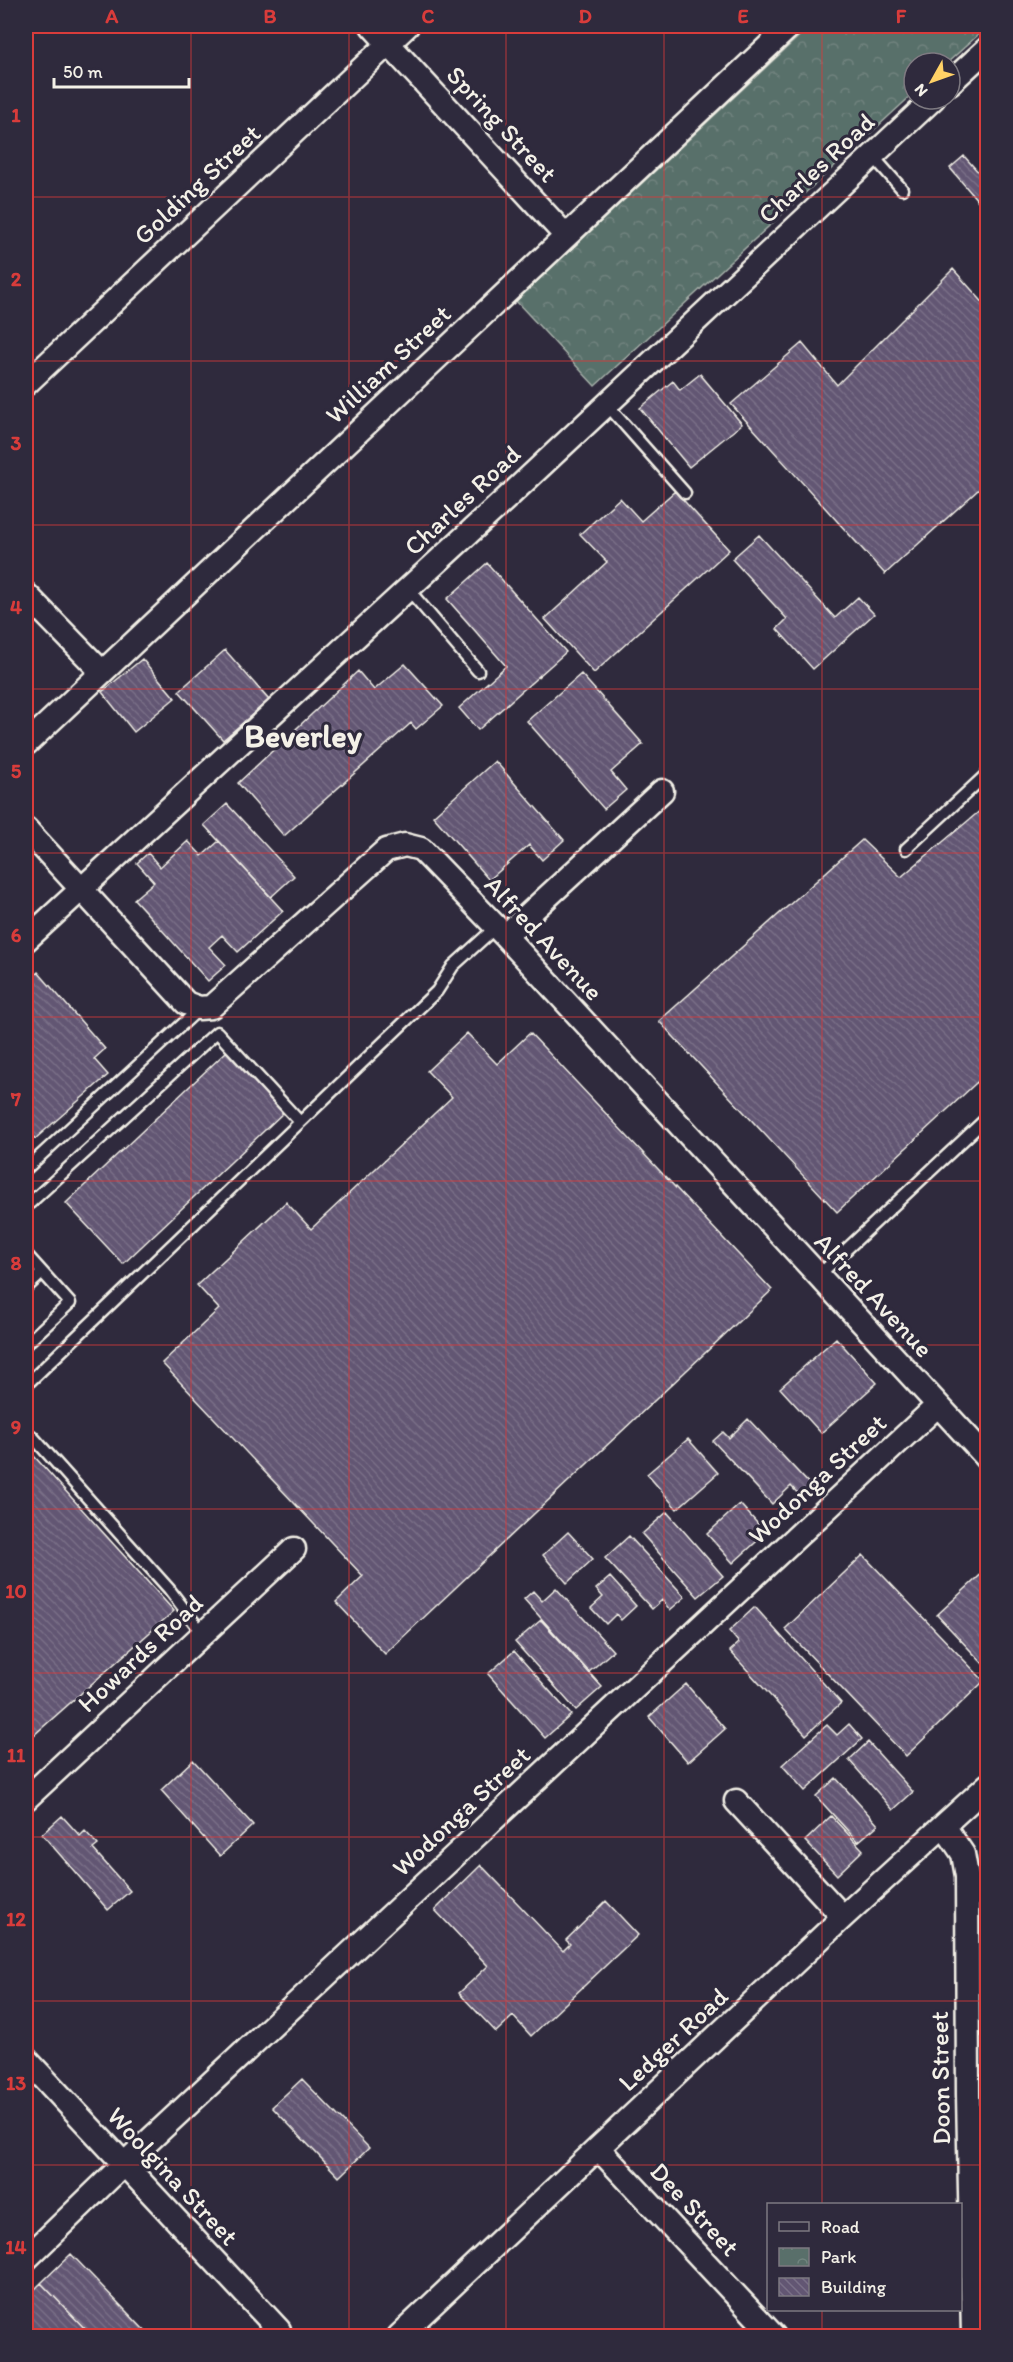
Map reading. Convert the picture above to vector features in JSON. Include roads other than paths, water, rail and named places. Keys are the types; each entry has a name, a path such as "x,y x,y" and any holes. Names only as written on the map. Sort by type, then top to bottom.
{"street":[{"name":"Spring Street","path":"372,26 566,236"},
{"name":"Golding Street","path":"26,384 407,26"},
{"name":"William Street","path":"26,744 790,26"},
{"path":"962,72 987,48"},
{"name":"Charles Road","path":"26,939 607,405 920,111"},
{"path":"26,594 102,672"},
{"path":"500,931 663,791"},
{"path":"26,829 186,1003 199,1008"},
{"name":"Alfred Avenue","path":"199,1008 212,1007 386,850 405,845 421,849 500,931 987,1459"},
{"name":"Wodonga Street","path":"26,2259 123,2165 937,1406"},
{"name":"Howards Road","path":"26,1800 294,1549"},
{"name":"Ledger Road","path":"399,2337 843,1917 987,1785"},
{"path":"736,1801 843,1917"},
{"name":"Doon Street","path":"944,1826 963,1854 967,1876 968,2096 973,2337"},
{"name":"Woolgina Street","path":"26,2059 279,2330"},
{"path":"968,2096 987,2077"},
{"name":"Dee Street","path":"598,2148 774,2337"}],"lane":[{"path":"872,155 902,189"},
{"path":"607,405 685,493"},
{"path":"408,589 478,671"},
{"path":"906,849 987,773"},
{"path":"26,1384 437,991 453,966 500,931"},
{"path":"26,1170 199,1008"},
{"path":"30,1203 217,1032 300,1122"},
{"path":"818,1276 987,1117"},
{"path":"26,1254 70,1303 26,1344"},
{"path":"26,1288 42,1273"},
{"path":"26,1442 32,1436 169,1589 202,1634"}],"district":[{"name":"Beverley","path":"303,736"}]}
